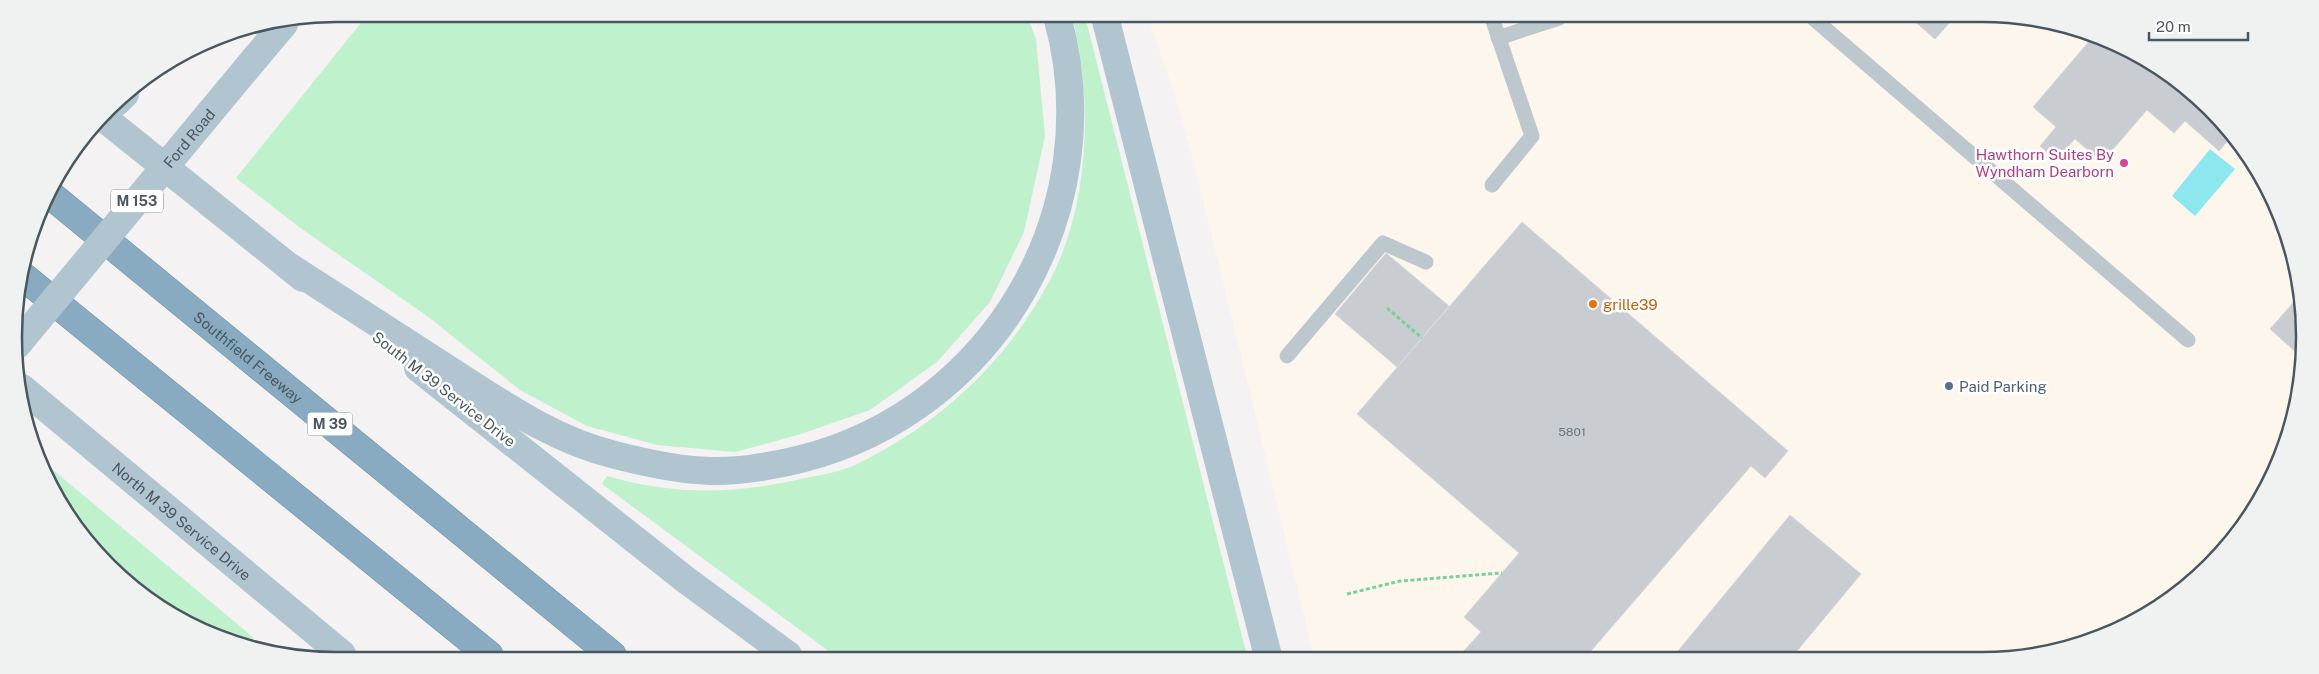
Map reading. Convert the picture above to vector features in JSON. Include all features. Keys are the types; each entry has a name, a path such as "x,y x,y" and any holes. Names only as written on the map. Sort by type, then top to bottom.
{"highway":[{"name":"Southfield Freeway","path":"55,199 608,652"},
{"path":"28,281 488,652"}],"main road":[{"path":"290,267 527,420 574,442 612,454 663,466 711,471 771,466 828,452 891,423 923,403 968,364 1006,319 1036,267 1056,216 1065,181 1070,146 1071,110 1069,75 1064,40 1059,22"},
{"path":"1106,22 1267,652"},
{"name":"Ford Road","path":"22,339 281,28"},
{"name":"South M 39 Service Drive","path":"109,122 686,580 784,652"},
{"name":"North M 39 Service Drive","path":"28,393 340,652"},
{"path":"282,605 321,651"}],"lane":[{"path":"1492,185 1532,136 1493,22"},
{"path":"1498,38 1547,22"},
{"path":"1817,22 2188,340"},
{"path":"1288,356 1383,244 1426,262"}],"path":[{"path":"1387,308 1422,338"},
{"path":"1347,594 1400,581 1502,573"}],"shaded area":[{"path":"1150,22 1982,22 2023,25 2063,33 2102,46 2121,55 2173,87 2204,115 2232,146 2254,180 2273,217 2280,236 2294,296 2296,358 2286,418 2273,457 2254,494 2232,528 2204,559 2173,587 2139,609 2102,628 2063,641 2023,649 1982,652 1313,652 1194,163 1175,96"}],"green space":[{"path":"362,22 1029,22 1036,39 1045,136 1024,232 990,302 937,362 870,410 798,435 735,452 657,445 587,426 520,390 427,316 299,227 236,178"},
{"path":"1073,22 1087,22 1246,652 830,652 602,484 607,476 657,487 682,490 730,490 780,483 836,471 855,465 886,449 943,410 968,388 1014,337 1051,278 1064,249 1074,217 1084,149 1085,115 1079,47"},
{"path":"51,469 255,641 217,628 198,619 146,587 115,559 87,528"}],"water":[{"path":"2210,149 2235,169 2195,216 2172,196"}],"building":[{"path":"1915,22 1950,22 1935,39"},
{"path":"2089,41 2121,55 2173,87 2204,115 2228,141 2219,151 2185,121 2174,133 2147,110 2102,162 2075,139 2056,160 2040,146 2056,127 2033,107"},
{"path":"1522,222 1788,451 1765,478 1751,466 1592,652 1463,652 1481,632 1464,617 1519,553 1357,414"},
{"path":"1386,253 1449,306 1397,367 1335,314"},
{"path":"2295,301 2296,352 2270,329"},
{"path":"1790,515 1861,574 1796,652 1677,652"}],"place":[{"name":"Hawthorn Suites By Wyndham Dearborn","path":"2124,163"},
{"name":"grille39","path":"1593,304"},
{"name":"Paid Parking","path":"1949,386"}]}
